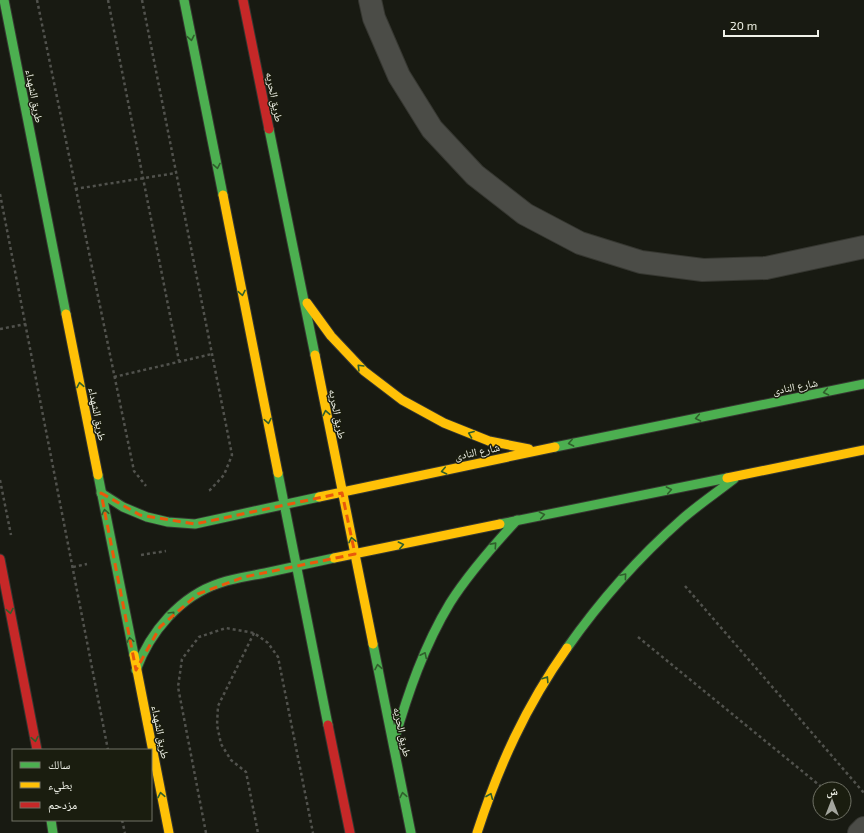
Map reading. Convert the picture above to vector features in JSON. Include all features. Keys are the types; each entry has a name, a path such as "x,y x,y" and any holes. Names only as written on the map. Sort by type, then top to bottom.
{"street":[{"name":"طريق الشهداء","path":"4,0 152,749"},
{"path":"184,0 350,833"},
{"name":"طريق الحريه","path":"244,0 411,833"},
{"path":"370,0 374,18 398,76 432,129 475,175 525,214 580,243 641,262 703,270 766,268 864,247"},
{"path":"303,297 331,336 359,366 402,400 444,423 489,441 536,450"},
{"name":"شارع النادى","path":"101,493 120,506 140,515 163,521 195,524 536,450 864,384"},
{"path":"136,670 146,647 160,626 178,609 198,594 220,583 517,520 864,450"},
{"path":"477,833 483,812 510,746 543,683 584,624 630,569 681,520 738,476"},
{"path":"394,744 405,703 420,662 439,624 461,587 517,520"},
{"path":"0,559 37,749"},
{"name":"طريق الشهداء","path":"152,752 168,833"},
{"path":"51,821 53,833"},
{"path":"859,833 864,828"}],"path":[{"path":"37,0 134,471 148,488"},
{"path":"108,0 179,362"},
{"path":"142,0 232,455 224,475 210,490 203,493"},
{"path":"75,189 176,173"},
{"path":"0,194 108,749"},
{"path":"0,329 26,324"},
{"path":"114,377 212,354"},
{"path":"685,586 864,793"},
{"path":"206,833 178,687 182,659 199,638 226,628 254,633 268,643 278,657 313,833"},
{"path":"254,633 218,706 216,725 221,744 224,749 232,760 246,772 258,833"},
{"path":"638,638 814,781"},
{"path":"122,821 124,833"}],"highlighted area":[{"path":"101,493 140,515 195,524 342,493 355,554 244,577 198,594 160,627 136,670"}],"traffic: fast":[{"path":"4,0 66,314"},
{"path":"184,0 223,195"},
{"path":"269,129 315,355"},
{"path":"555,447 864,384"},
{"path":"278,473 328,725"},
{"path":"98,475 134,655"},
{"path":"500,524 727,478"},
{"path":"567,648 606,597 650,549 700,504 734,479"},
{"path":"101,493 123,507 147,517 168,522 195,524 319,497"},
{"path":"394,741 418,670 432,636 441,619 457,592 473,570 517,520"},
{"path":"136,670 149,642 168,617 180,606 205,589 231,580 334,558"},
{"path":"373,644 411,833"},
{"path":"51,821 53,833"}],"traffic: slow":[{"path":"223,195 278,473"},
{"path":"307,303 331,336 364,371 402,400 444,423 489,441 529,449"},
{"path":"66,314 98,475"},
{"path":"315,355 373,644"},
{"path":"319,497 555,447"},
{"path":"727,478 864,450"},
{"path":"334,558 500,524"},
{"path":"477,833 504,760 526,714 567,648"},
{"path":"134,655 169,833"}],"traffic: jam":[{"path":"243,0 269,129"},
{"path":"0,559 37,749"},
{"path":"328,725 350,833"}]}
